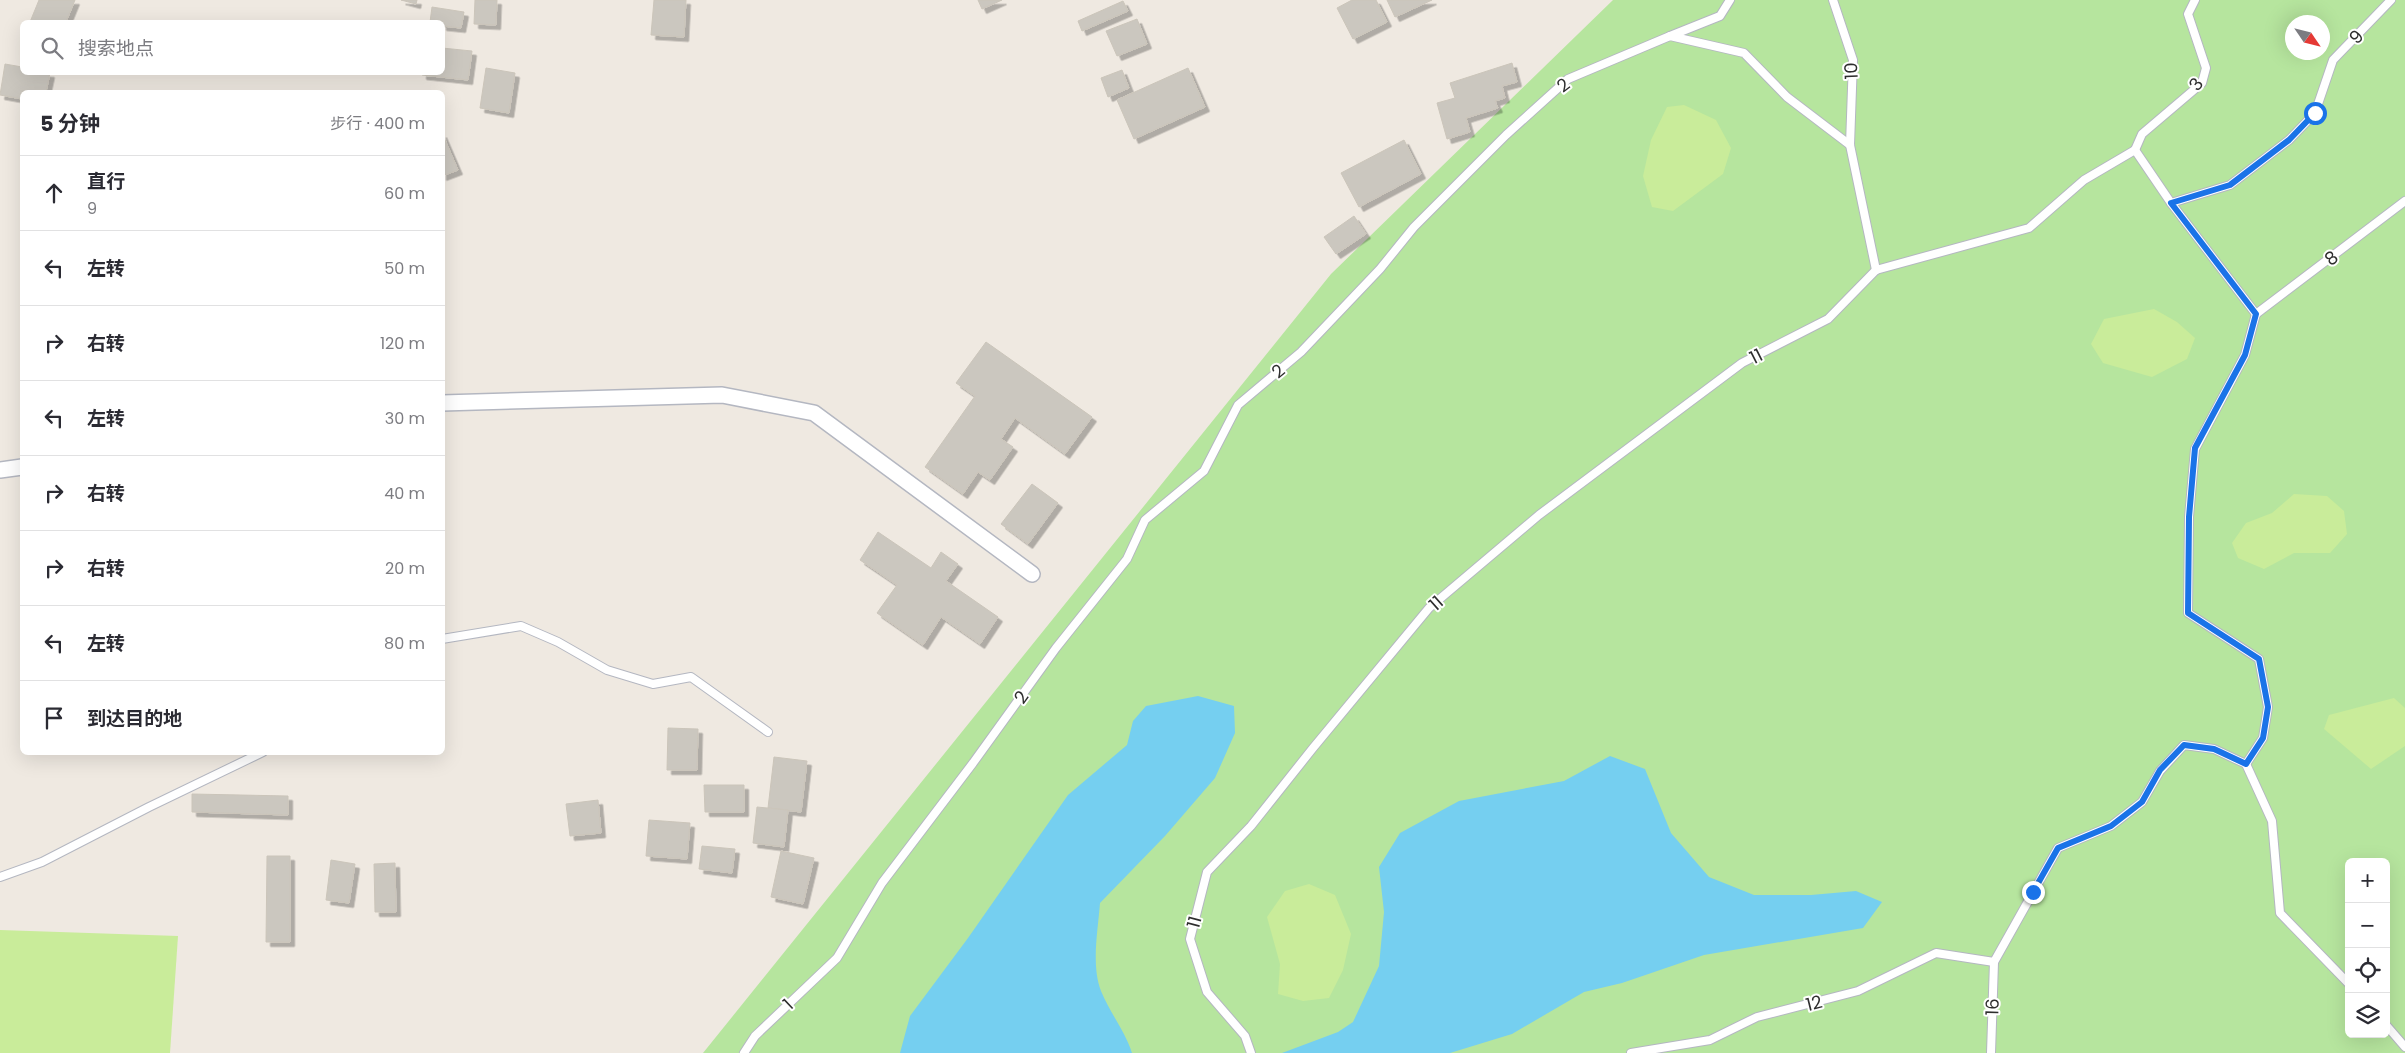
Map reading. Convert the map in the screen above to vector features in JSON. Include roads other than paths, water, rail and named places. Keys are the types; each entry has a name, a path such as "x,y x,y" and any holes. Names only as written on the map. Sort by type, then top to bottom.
{"street":[{"path":"445,403 722,395 814,413 1032,574"},
{"path":"0,470 20,468"}],"lane":[{"name":"2","path":"837,958 882,883 973,763 1056,648 1127,559 1145,520 1204,471 1238,405 1301,352 1380,269 1414,227 1506,135 1568,79 1720,16 1730,0"},
{"name":"10","path":"1833,0 1853,60 1850,145 1876,270"},
{"name":"3","path":"2135,150 2142,134 2202,83 2206,68 2188,14 2195,0"},
{"name":"9","path":"2171,203 2230,185 2289,140 2315,113 2333,60 2392,0"},
{"path":"1670,36 1744,53 1787,97 1850,145"},
{"path":"1876,270 2029,228 2084,180 2135,150 2171,203 2256,314 2245,355 2195,448 2189,517 2188,613 2259,659 2268,707 2263,738 2246,764"},
{"name":"8","path":"2256,314 2405,201"},
{"name":"11","path":"1251,1053 1245,1036 1207,992 1190,939 1207,872 1251,826 1429,608 1539,515 1742,363 1828,319 1876,270"},
{"path":"445,639 521,626 558,642 607,670 653,684 691,677 768,732"},
{"path":"1994,962 2058,848 2111,826 2142,802 2160,770 2184,745 2214,749 2246,764 2272,821 2280,913 2345,980"},
{"path":"0,877 42,862 149,806 258,755"},
{"name":"12","path":"1631,1053 1710,1040 1757,1018 1858,992 1936,953 1994,962"},
{"name":"1","path":"744,1053 755,1036 837,958"},
{"name":"16","path":"1991,1053 1994,962"},
{"path":"2390,1030 2405,1047"}],"water":[{"path":"1198,696 1234,706 1235,733 1215,778 1165,836 1100,903 1096,947 1098,981 1101,991 1132,1053 900,1053 910,1016 968,938 1068,795 1127,745 1133,721 1146,706"},
{"path":"1610,756 1645,769 1671,833 1709,877 1754,895 1811,895 1856,891 1882,902 1863,928 1704,955 1622,983 1584,992 1512,1034 1450,1053 1282,1053 1338,1032 1353,1022 1379,966 1384,912 1379,867 1400,833 1459,801 1564,781"}]}
